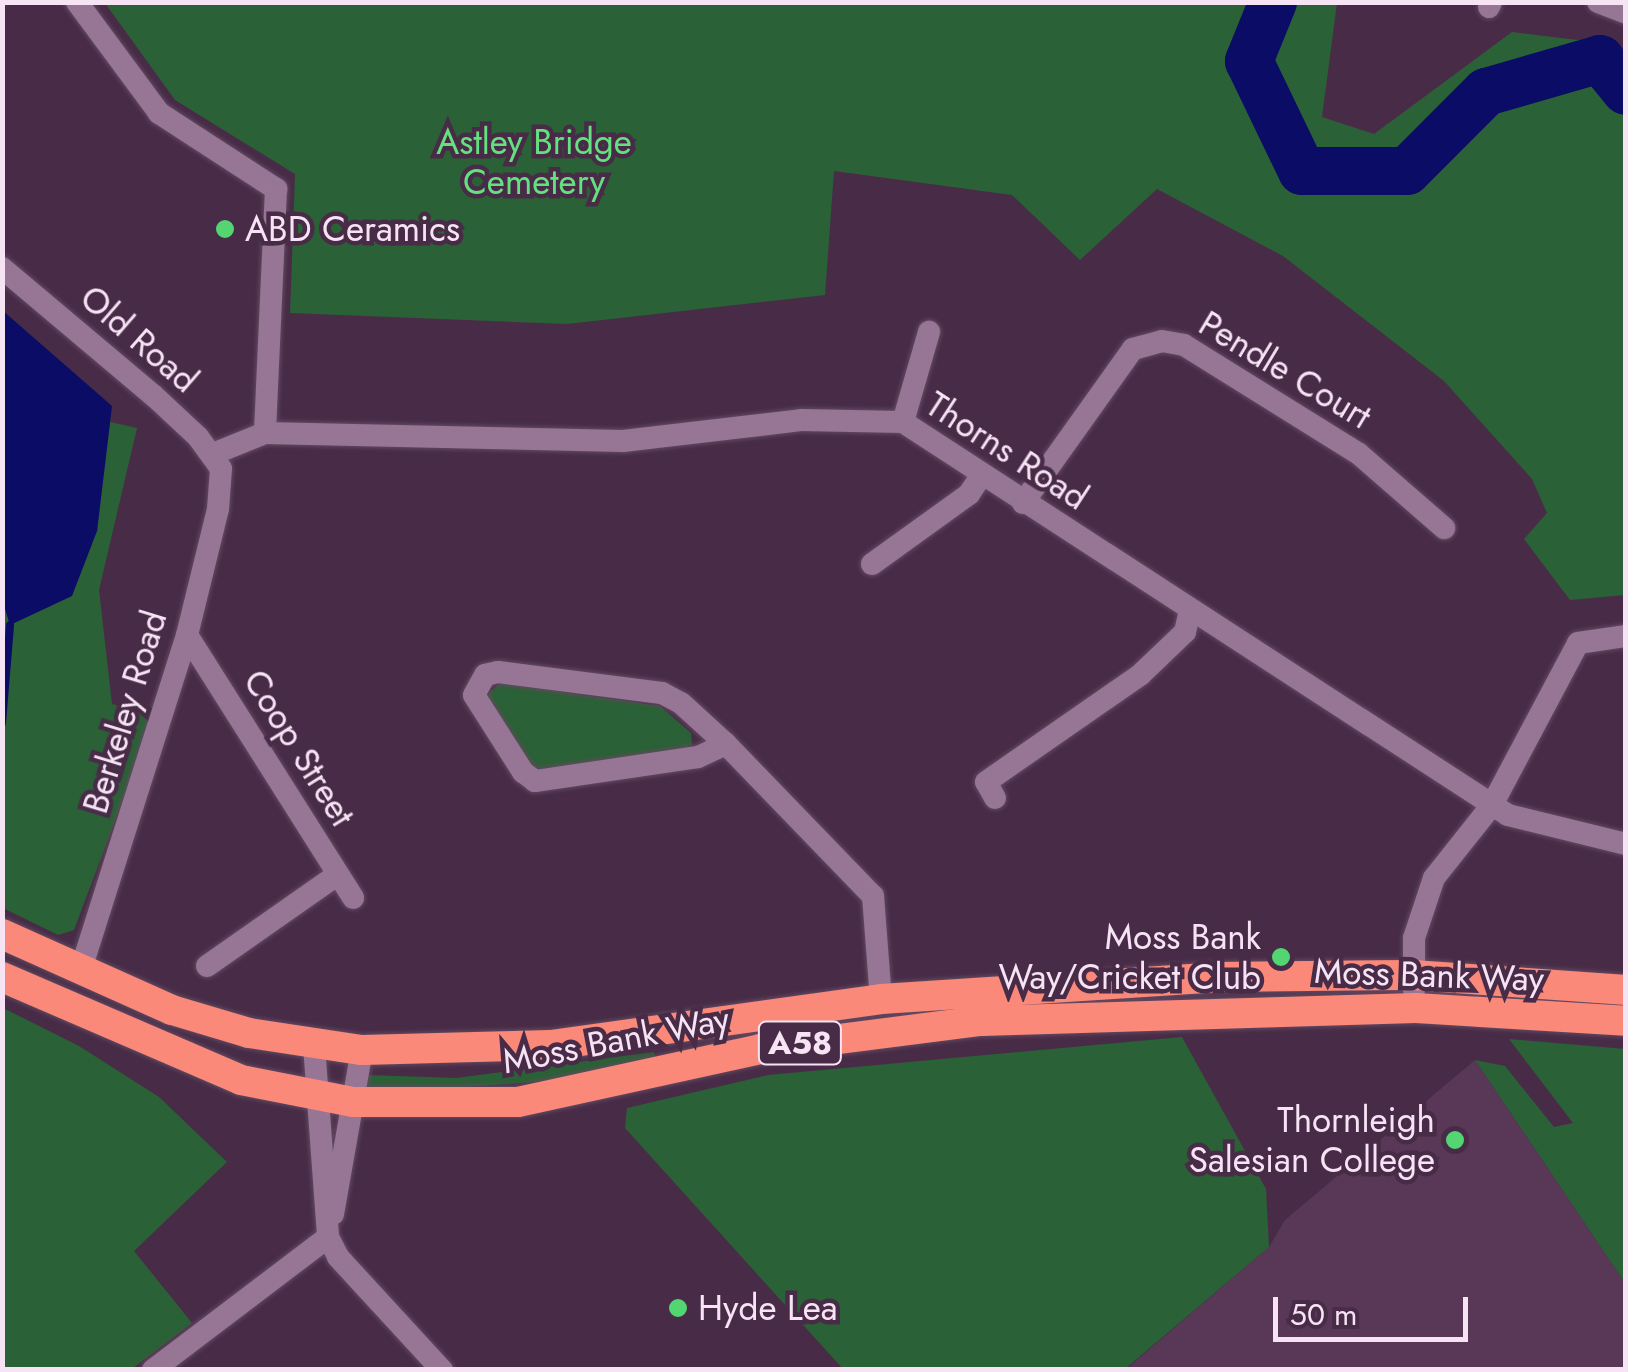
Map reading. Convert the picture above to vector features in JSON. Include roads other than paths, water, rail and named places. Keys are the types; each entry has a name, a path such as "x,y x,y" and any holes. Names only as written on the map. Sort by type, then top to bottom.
{"highway":[{"name":"Moss Bank Way","path":"2,934 172,1010 314,1045 362,1050 551,1045 881,999 1217,977 1414,975 1626,990"},
{"name":"Moss Bank Way","path":"2,977 241,1080 353,1102 518,1102 761,1049 981,1021 1416,1008 1626,1021"}],"street":[{"path":"77,2 159,113 276,189 265,434"},
{"path":"1598,2 1626,14"},
{"name":"Old Road","path":"2,268 217,462"},
{"path":"903,422 929,332"},
{"name":"Pendle Court","path":"1023,502 1133,349 1162,341 1184,345 1359,454 1444,528"},
{"name":"Thorns Road","path":"217,462 265,434 623,441 801,420 903,422 1492,805 1516,817 1626,844"},
{"name":"Berkeley Road","path":"80,972 188,634 218,510 217,462"},
{"path":"872,564 968,494 982,475"},
{"path":"995,798 986,782 1140,675 1185,632 1190,611"},
{"name":"Coop Street","path":"188,634 353,898"},
{"path":"1416,1008 1414,975 1424,900 1448,857 1492,805 1578,644 1626,636"},
{"path":"726,744 698,758 536,780 523,772 474,695 485,675 498,672 662,693 726,744 872,896 881,999"},
{"path":"207,966 337,875"},
{"path":"314,1045 314,1097 328,1237 434,1367"},
{"path":"154,1370 328,1237 362,1050"}],"waterway":[{"path":"1273,2 1249,61 1302,171 1407,171 1486,92 1600,59 1626,91"},
{"path":"2,723 10,625"}],"place":[{"name":"ABD Ceramics","path":"225,229"},
{"name":"Moss Bank Way/Cricket Club","path":"1281,957"},
{"name":"Thornleigh Salesian College","path":"1455,1140"},
{"name":"Hyde Lea","path":"678,1308"}],"park label":[{"name":"Astley Bridge Cemetery","path":"534,162"}]}
